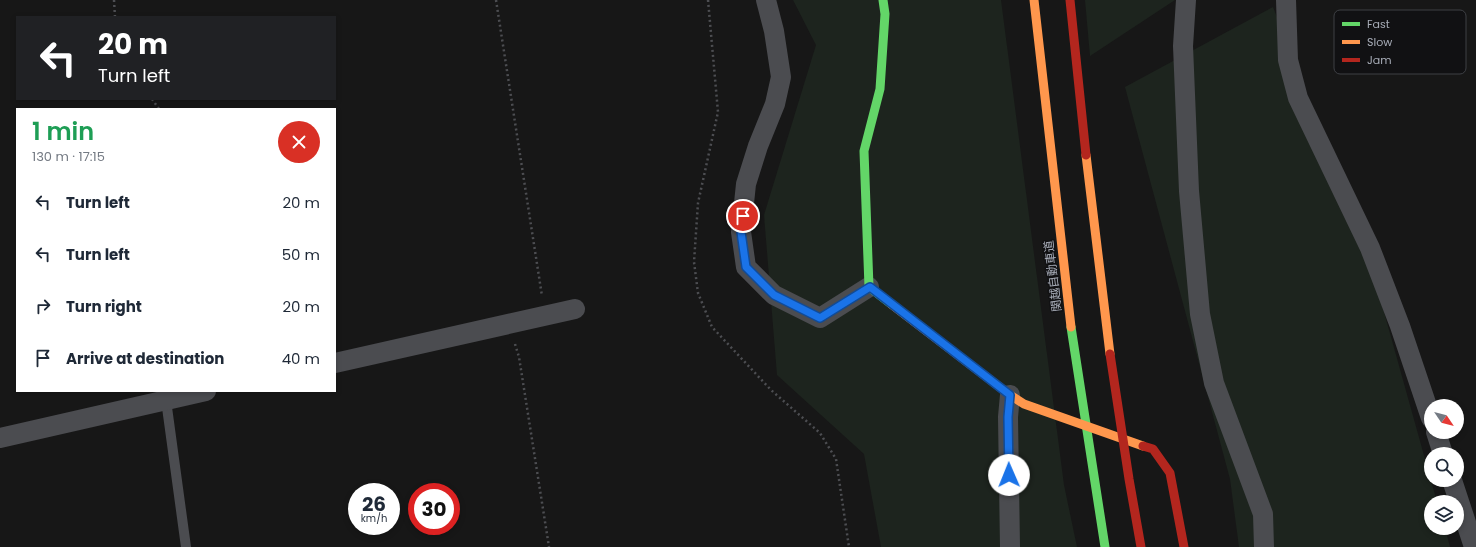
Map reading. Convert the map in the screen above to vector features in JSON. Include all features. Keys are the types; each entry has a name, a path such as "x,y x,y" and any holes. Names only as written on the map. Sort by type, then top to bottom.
{"main road":[{"path":"883,0 885,14 880,89 864,151 870,287 1017,399 1153,449 1170,473 1184,547"},
{"name":"関越自動車道","path":"1034,0 1070,325 1106,547"},
{"path":"1070,0 1106,329 1130,491 1141,547"}],"street":[{"path":"766,0 774,31 781,77 775,104 758,146 746,184 741,232 746,267 774,295 820,318 870,287"},
{"path":"1186,0 1183,46 1189,191 1200,314 1214,383 1263,514 1264,547"},
{"path":"1286,0 1288,60 1298,98 1370,248 1400,326 1425,399"},
{"path":"336,362 575,309"},
{"path":"0,438 202,392"},
{"path":"1010,547 1008,417 1017,399"},
{"path":"1454,487 1474,547"}],"lane":[{"path":"166,400 186,547"}],"path":[{"path":"114,0 115,16"},
{"path":"496,0 545,316"},
{"path":"509,324 519,357 549,547"}],"shaded area":[{"path":"793,0 1001,0 1064,485 1077,547 881,547 864,454 777,375 764,215 816,45"},
{"path":"1085,0 1175,0 1090,56"},
{"path":"1273,7 1367,251 1424,455 1424,487 1433,487 1435,495 1424,495 1424,535 1447,535 1450,547 1239,547 1230,479 1125,87"}],"traffic: fast":[{"path":"883,0 885,14 880,89 864,151 869,287 891,304"},
{"path":"1071,327 1105,547"}],"traffic: slow":[{"path":"1034,0 1071,327"},
{"path":"1086,155 1110,354"},
{"path":"891,304 1010,395 1024,404 1143,446"}],"traffic: jam":[{"path":"1070,0 1086,155"},
{"path":"1110,354 1141,547"},
{"path":"1143,446 1153,449 1170,473 1184,547"}],"route":[{"path":"743,216 741,232 746,267 774,295 820,318 870,287 1010,395 1008,417 1009,475"}]}
